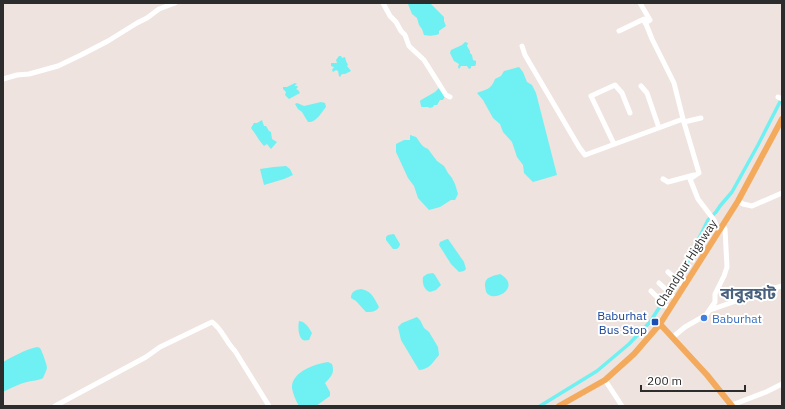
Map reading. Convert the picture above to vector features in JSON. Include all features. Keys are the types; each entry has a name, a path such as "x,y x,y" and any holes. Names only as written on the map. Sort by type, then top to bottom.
{"main road":[{"name":"Chandpur Highway","path":"558,406 605,380 634,354 660,324 665,305 676,299 723,226 782,119"},
{"path":"660,324 707,375 732,406"}],"street":[{"path":"3,79 58,66 108,41 159,9 175,3"},
{"path":"383,3 390,16 405,35 409,46 424,60 446,95 450,97"},
{"path":"640,3 650,20 645,23"},
{"path":"619,31 644,19 652,39 674,83 699,174"},
{"path":"522,46 585,155 683,120 700,118"},
{"path":"614,144 591,96 615,85 622,93 630,113"},
{"path":"641,86 647,93 659,128"},
{"path":"662,179 668,182 699,174"},
{"path":"699,174 690,179 698,199 714,220 719,232"},
{"path":"738,201 752,206 782,193"},
{"path":"672,338 685,327 706,315 715,302 715,294 727,267 725,228 723,226"},
{"path":"668,272 684,286"},
{"path":"659,283 676,299"},
{"path":"710,310 736,301 741,297 782,286"},
{"path":"651,291 665,305"},
{"path":"55,406 146,357 160,347 212,322 217,326 235,351 269,406"},
{"path":"605,380 622,406"},
{"path":"732,406 782,384"}],"water":[{"path":"408,3 430,3 444,17 446,26 439,31 439,34 432,36 424,35 417,18 412,14"},
{"path":"465,42 468,43 467,46 473,60 476,61 476,64 475,66 471,66 469,69 467,66 461,66 459,69 459,64 454,61 450,53 451,50"},
{"path":"339,56 342,58 345,57 347,66 351,71 342,74 340,77 338,71 336,70 333,72 332,70 334,67 331,66 331,63 337,63 336,60"},
{"path":"519,67 527,82 532,85 536,93 557,175 533,182 524,173 523,165 517,157 512,142 503,132 500,124 493,118 483,100 477,93 490,87 495,79 501,76 504,71"},
{"path":"295,83 297,84 295,86 298,87 296,89 300,93 289,99 285,95 286,92 283,87 287,87"},
{"path":"440,87 445,97 443,100 440,100 437,105 430,108 422,107 420,101 435,92"},
{"path":"321,102 325,103 326,107 318,117 311,122 308,122 295,104 297,103 304,106"},
{"path":"262,120 264,126 266,126 271,132 272,139 277,142 271,149 267,144 264,146 251,128 254,123"},
{"path":"410,135 416,137 437,161 444,166 455,184 458,194 455,200 451,200 440,207 429,210 418,198 414,186 408,178 396,152 396,144 404,140 410,140"},
{"path":"286,166 290,169 293,175 264,185 260,169"},
{"path":"394,234 400,244 398,248 393,249 386,240 386,237"},
{"path":"447,239 464,262 466,269 464,271 459,272 451,264 439,245 440,242"},
{"path":"433,273 441,285 436,290 430,292 426,290 424,286 423,277 427,274"},
{"path":"500,274 506,279 508,288 502,294 497,296 489,295 485,286 487,279"},
{"path":"361,289 368,291 372,295 379,307 376,310 366,312 356,301 351,298 353,292"},
{"path":"417,317 424,328 429,332 438,347 439,355 428,367 419,370 401,340 398,327 402,323"},
{"path":"299,321 305,324 312,333 309,340 301,339 299,334"},
{"path":"37,347 40,348 47,366 43,378 29,381 3,392 3,362 23,351"},
{"path":"328,362 332,364 333,370 331,377 325,383 330,392 330,396 316,406 299,406 292,388 295,377 311,367"}],"waterway":[{"path":"540,406 597,371 629,344 650,322 684,269 708,220 732,192 782,98"}],"place":[{"name":"Baburhat","path":"704,318"},
{"name":"Baburhat Bus Stop","path":"655,322"}],"district":[{"name":"বাবুরহাট","path":"748,293"}]}
